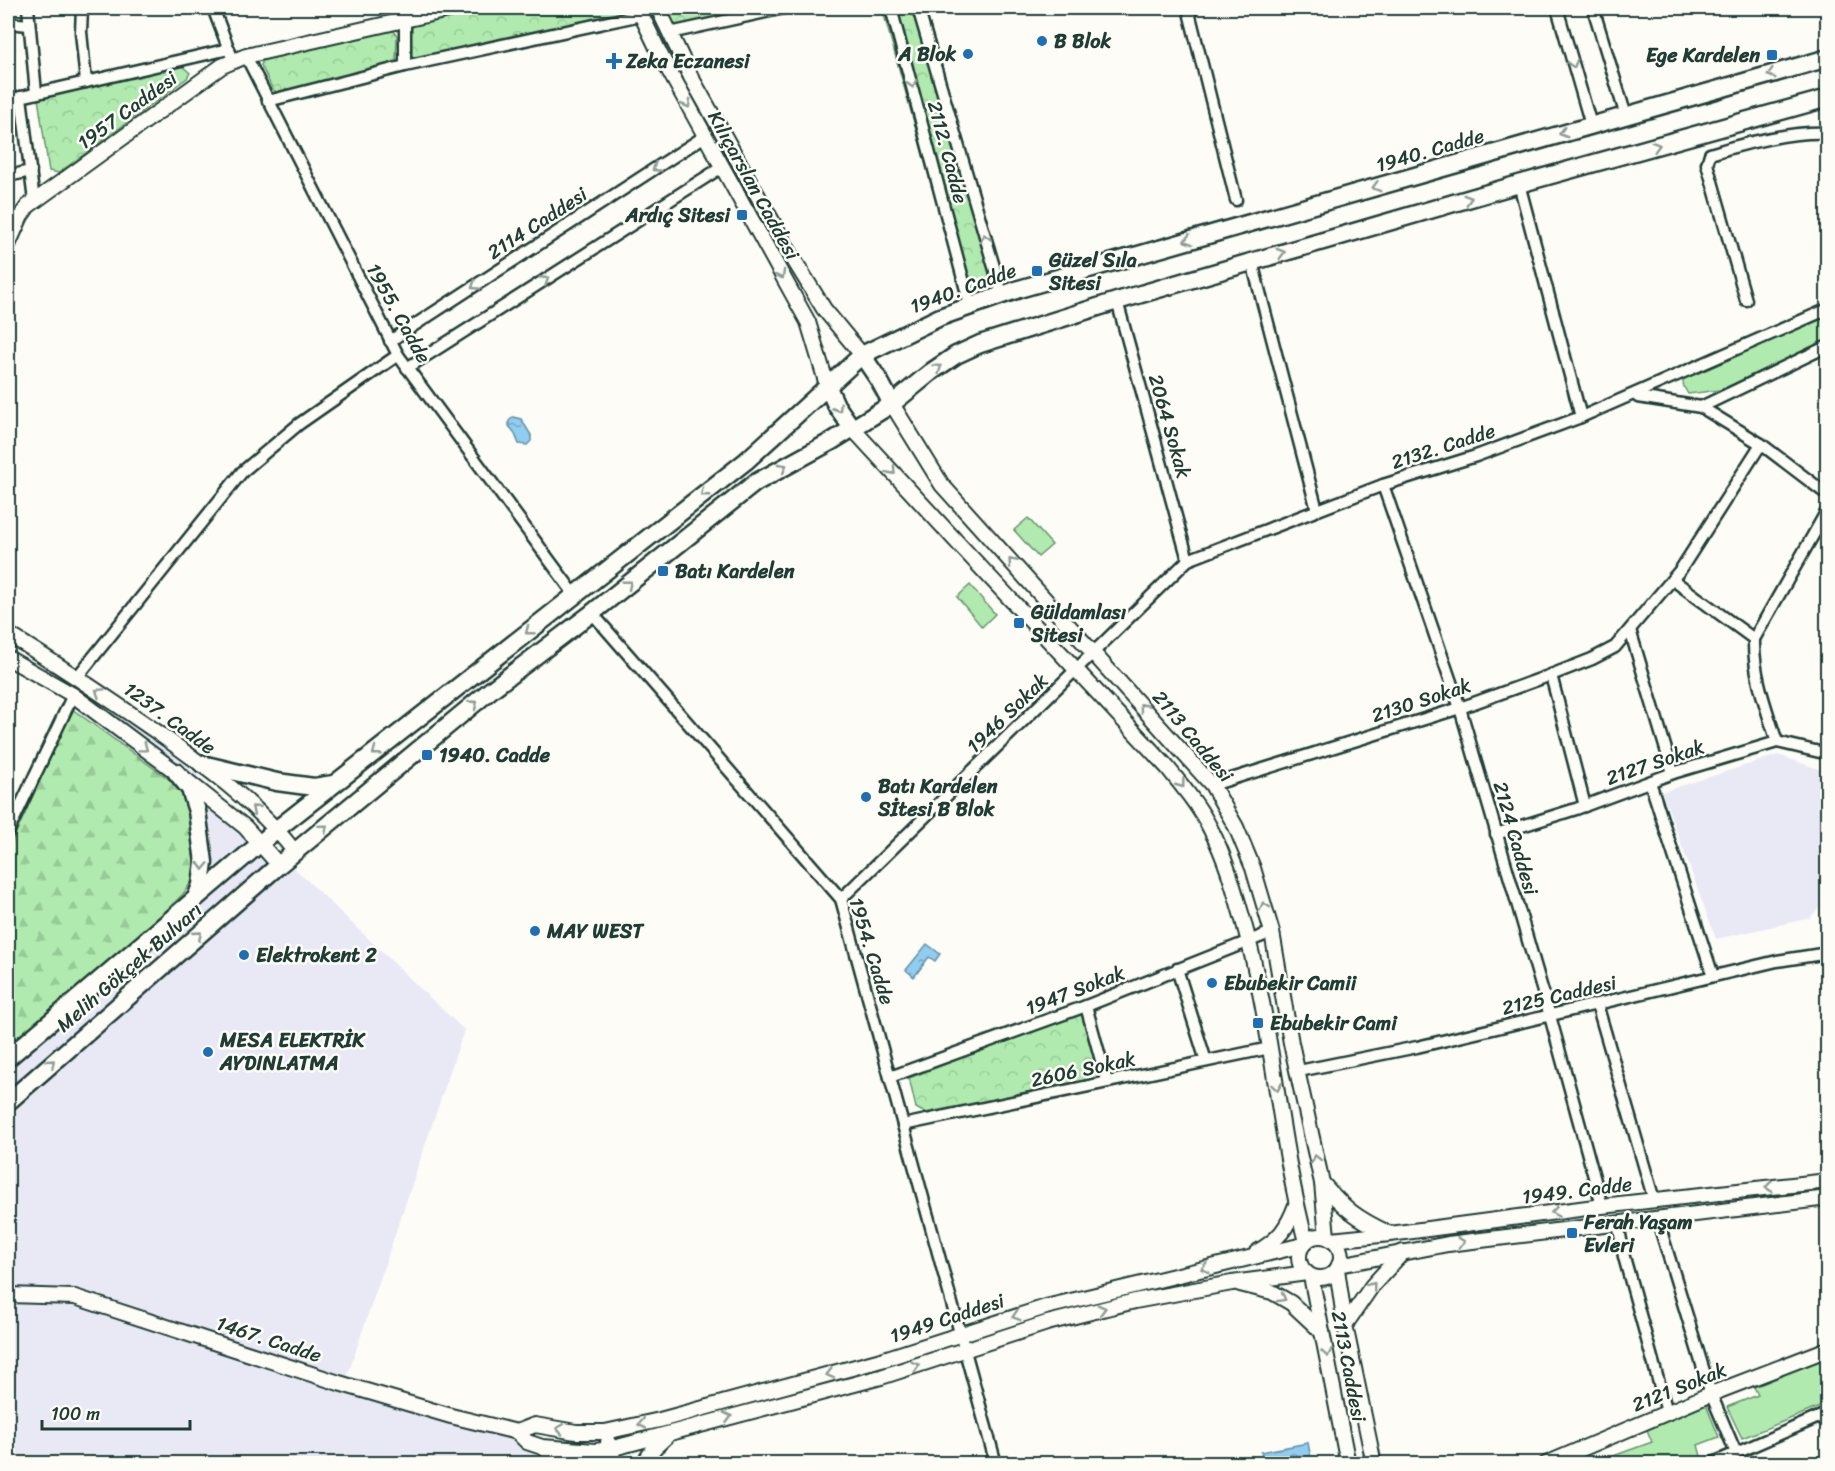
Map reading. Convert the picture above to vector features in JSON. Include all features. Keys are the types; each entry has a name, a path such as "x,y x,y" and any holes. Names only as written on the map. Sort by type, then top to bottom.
{"main road":[{"name":"1940. Cadde","path":"261,844 277,829 746,461 862,355 910,330 1002,294 1827,58"},
{"path":"279,865 492,689 592,613 755,483 892,404 956,355 980,344 1252,262 1827,98"},
{"path":"862,355 892,404"},
{"path":"827,385 836,405 852,428"},
{"path":"202,764 296,785 314,787 336,783"},
{"path":"176,772 190,789 198,811 204,862 201,885 195,899"},
{"name":"Melih Gökçek Bulvarı","path":"8,1058 261,844"},
{"name":"Melih Gökçek Bulvarı","path":"8,1102 279,865"}],"street":[{"path":"28,8 36,93"},
{"path":"82,8 80,11 86,82"},
{"name":"1955. Cadde","path":"213,8 236,55 268,101 398,355 575,595"},
{"name":"1957 Caddesi","path":"8,245 23,212 34,201 236,55 405,20 424,11 450,8"},
{"name":"Kılıçarslan Caddesi","path":"658,8 691,77 794,260 824,309 862,355"},
{"path":"670,33 784,8"},
{"name":"2112. Cadde","path":"891,8 970,305"},
{"name":"2112. Cadde","path":"918,8 1002,294"},
{"path":"1188,8 1236,200"},
{"path":"1557,8 1591,125"},
{"path":"1593,8 1626,116"},
{"path":"268,101 639,11"},
{"name":"Kılıçarslan Caddesi","path":"639,11 661,56 808,322 827,385"},
{"path":"405,20 405,66"},
{"path":"8,23 29,25"},
{"path":"8,100 86,82 236,55"},
{"path":"21,97 34,201"},
{"path":"1746,300 1707,164 1710,154 1809,132 1827,133"},
{"name":"2114 Caddesi","path":"390,341 705,136"},
{"path":"407,368 722,167"},
{"path":"8,176 31,171"},
{"path":"1519,184 1581,417"},
{"path":"1252,262 1317,510"},
{"name":"2064 Sokak","path":"1117,302 1188,560"},
{"name":"2132. Cadde","path":"1094,653 1188,560 1383,485 1476,456 1581,417 1636,395 1827,309"},
{"path":"1701,406 1827,346"},
{"path":"78,676 242,472 299,424 398,355"},
{"path":"1636,395 1701,406 1761,444 1827,495"},
{"name":"2113 Caddesi","path":"892,404 942,485 1212,785 1236,827 1253,868 1272,932 1292,1043 1322,1183 1329,1239"},
{"name":"2113 Caddesi","path":"852,428 1167,767 1196,804 1211,830 1229,869 1249,940 1304,1243"},
{"name":"2130 Sokak","path":"1212,785 1460,708 1592,659 1615,647 1673,580 1761,444"},
{"name":"2124 Caddesi","path":"1383,485 1460,708 1550,1016 1602,1206"},
{"path":"1827,509 1755,639 1754,657 1777,742 1827,754"},
{"path":"1673,580 1755,639"},
{"name":"1954. Cadde","path":"592,613 841,899 996,1464"},
{"path":"1630,630 1673,773"},
{"name":"1237. Cadde","path":"8,634 78,676 202,764 277,829 295,852"},
{"name":"1946 Sokak","path":"841,899 1094,653"},
{"name":"1237. Cadde","path":"8,658 73,695 176,772 245,827 279,865"},
{"path":"1551,675 1585,806"},
{"path":"8,832 73,695"},
{"name":"2127 Sokak","path":"1496,834 1585,806 1673,773 1777,742"},
{"path":"1650,782 1713,976"},
{"name":"1947 Sokak","path":"890,1077 1086,1006 1272,932"},
{"name":"2125 Caddesi","path":"1299,1071 1417,1047 1777,961 1827,952"},
{"path":"1178,969 1206,1061"},
{"path":"1597,1004 1654,1200"},
{"path":"1086,1006 1107,1082"},
{"name":"2606 Sokak","path":"903,1125 1270,1048"},
{"name":"1949. Cadde","path":"1329,1239 1390,1234 1602,1206 1827,1181"},
{"path":"1322,1183 1341,1205 1359,1219 1390,1234"},
{"name":"1949. Cadde","path":"1404,1251 1827,1198"},
{"path":"1241,1260 1270,1245 1281,1235 1296,1205"},
{"path":"1658,1218 1711,1394 1736,1453"},
{"path":"1618,1223 1624,1257 1667,1412"},
{"path":"1338,1267 1340,1253 1337,1245 1329,1239 1314,1237 1304,1243 1299,1260 1309,1274 1325,1277 1338,1267 1404,1251"},
{"name":"1949 Caddesi","path":"610,1449 881,1377 1046,1307 1304,1243"},
{"path":"1345,1325 1372,1286 1404,1251"},
{"name":"2113 Caddesi","path":"1338,1267 1345,1325 1374,1464"},
{"name":"2113 Caddesi","path":"1309,1274 1348,1464"},
{"name":"1949 Caddesi","path":"605,1432 660,1420 870,1363 1135,1301 1232,1283 1309,1274"},
{"path":"1232,1283 1272,1292 1282,1297 1322,1332"},
{"name":"1467. Cadde","path":"8,1295 75,1297 339,1383 451,1416 517,1432 527,1442 542,1447 598,1457 610,1449"},
{"name":"2121 Sokak","path":"1546,1464 1667,1412 1827,1349"},
{"path":"1711,1464 1827,1413"},
{"name":"1467. Cadde","path":"517,1432 535,1425 605,1432"},
{"path":"588,1432 598,1457"},
{"path":"605,1432 615,1464"},
{"path":"644,1464 670,1433"},
{"path":"542,1447 573,1464"}],"shaded area":[{"path":"93,676 464,1030 347,1377 591,1455 595,1463 8,1464 8,864"},
{"path":"1778,755 1827,772 1827,898 1810,918 1716,939 1662,792"}],"green space":[{"path":"487,8 629,8 630,10 414,62 410,58 411,28 414,24"},
{"path":"664,8 777,8 676,31"},
{"path":"882,8 925,8 1005,288 964,301"},
{"path":"393,29 397,36 396,62 389,67 277,92 273,90 261,65 263,60"},
{"path":"181,65 190,73 187,78 59,173 49,171 38,98 44,94"},
{"path":"1827,317 1827,342 1727,389 1688,394 1684,387 1682,377"},
{"path":"1028,518 1052,545 1038,557 1014,530"},
{"path":"970,585 995,614 982,627 957,597"},
{"path":"72,709 177,785 189,800 195,877 183,894 166,911 8,1053 8,851"},
{"path":"1082,1012 1101,1077 925,1113 916,1108 909,1078"},
{"path":"1827,1358 1827,1404 1742,1438 1727,1407 1758,1395 1754,1387"},
{"path":"1706,1405 1719,1437 1698,1445 1701,1456 1685,1463 1594,1463 1652,1442 1647,1430"}],"water":[{"path":"513,417 521,419 531,435 531,441 527,445 519,444 509,426 509,421"},
{"path":"927,944 940,954 935,961 929,957 914,977 906,970"},
{"path":"1308,1443 1312,1463 1263,1463 1261,1452"}],"place":[{"name":"B Blok","path":"1042,41"},
{"name":"A Blok","path":"968,54"},
{"name":"Ege Kardelen","path":"1772,55"},
{"name":"Zeka Eczanesi","path":"614,61"},
{"name":"Ardıç Sitesi","path":"742,215"},
{"name":"Güzel Sıla Sitesi","path":"1037,271"},
{"name":"Batı Kardelen","path":"663,571"},
{"name":"Güldamlası Sitesi","path":"1019,623"},
{"name":"1940. Cadde","path":"427,755"},
{"name":"Batı Kardelen Sİtesi B Blok","path":"866,797"},
{"name":"MAY WEST","path":"535,931"},
{"name":"Elektrokent 2","path":"244,955"},
{"name":"Ebubekir Camii","path":"1212,983"},
{"name":"Ebubekir Cami","path":"1258,1023"},
{"name":"MESA ELEKTRİK AYDINLATMA","path":"208,1052"},
{"name":"Ferah Yaşam Evleri","path":"1572,1233"}]}
